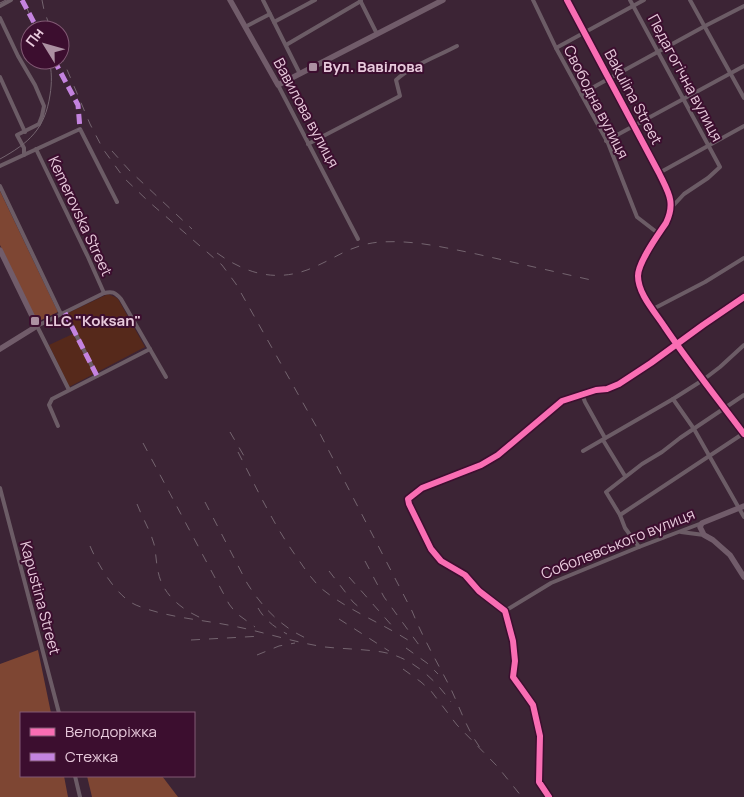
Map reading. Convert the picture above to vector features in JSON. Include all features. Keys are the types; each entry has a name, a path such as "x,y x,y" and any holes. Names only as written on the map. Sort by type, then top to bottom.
{"street":[{"path":"0,6 11,0"},
{"name":"Вавилова вулиця","path":"230,0 278,85 358,240"},
{"path":"263,0 300,74"},
{"path":"274,22 314,0"},
{"path":"286,45 361,0 377,34"},
{"path":"278,85 443,0"},
{"name":"Свободна вулиця","path":"533,0 556,48 606,141 637,217 659,234"},
{"name":"Bakulina Street","path":"568,0 660,173 670,195 671,208"},
{"name":"Педагогічна вулиця","path":"630,0 720,166 708,178 684,194 671,208"},
{"path":"556,48 644,0"},
{"path":"690,0 744,98"},
{"path":"581,94 744,6"},
{"path":"245,27 270,14"},
{"path":"0,18 44,106 39,124 24,132 0,77"},
{"path":"308,144 400,96 396,80 400,76 457,46"},
{"path":"606,141 744,66"},
{"path":"660,173 744,126"},
{"path":"0,166 80,130 117,202"},
{"name":"Kemerovska Street","path":"24,132 17,135 24,148 24,155"},
{"name":"Kemerovska Street","path":"36,149 104,293"},
{"path":"0,186 96,376"},
{"path":"620,516 744,433 677,345 642,293 639,284 640,266 670,215 671,208"},
{"path":"0,250 69,390"},
{"path":"653,309 705,282 744,258"},
{"path":"0,349 37,326 104,293 114,292 121,299 166,377"},
{"path":"549,797 539,782 540,736 533,705 513,678 515,661 513,641 505,611 479,591 465,575 441,560 431,549 408,499 422,488 481,465 498,455 562,401 596,390 608,389 618,384 744,297"},
{"path":"583,451 703,380 744,345"},
{"path":"58,426 49,403 52,399 150,349"},
{"path":"582,394 625,476"},
{"path":"639,546 626,528 606,492 642,464 744,395"},
{"path":"673,399 694,429 709,457 742,507 744,517"},
{"name":"Kapustina Street","path":"0,488 59,712"},
{"name":"Соболевського вулиця","path":"505,611 551,583 639,546 742,507"},
{"path":"702,523 700,527 704,535"},
{"path":"680,532 704,535 713,540 730,555 744,577"},
{"path":"75,777 80,797"}],"shaded area":[{"path":"0,191 58,312 37,322 0,245"},
{"path":"108,294 118,299 145,347 69,387 49,345 77,332 68,313"},
{"path":"38,650 51,712 20,712 20,777 64,777 68,797 0,797 0,664"},
{"path":"87,777 163,777 178,797 92,797"}],"tram line":[{"path":"0,3 6,0"},
{"path":"23,0 32,20"},
{"path":"0,159 27,141 40,126 48,107 51,86 51,70"}],"railway":[{"path":"42,0 48,20"},
{"path":"67,70 90,124 103,149 124,178 222,265 236,284 316,426 412,611 468,727 481,749"},
{"path":"112,151 130,171 192,229"},
{"path":"217,253 238,266 260,274 283,275 307,270 361,245 381,242 405,242 472,253 591,280"},
{"path":"230,432 244,456"},
{"path":"143,443 229,604 236,613 255,627"},
{"path":"238,452 281,534 315,582 343,604 411,642"},
{"path":"205,502 247,583 259,600 281,623 308,639"},
{"path":"137,504 154,544 158,571 164,587 173,600 201,618"},
{"path":"90,546 102,570 113,586 119,593 136,605 170,615 240,627 313,645 375,651 393,655 421,670 451,702"},
{"path":"365,561 384,597 419,645"},
{"path":"329,571 353,602 361,609"},
{"path":"349,577 394,628"},
{"path":"258,608 270,623 287,634"},
{"path":"339,619 389,651"},
{"path":"191,640 262,636"},
{"path":"257,655 279,646 295,643"},
{"path":"406,648 427,663 438,674"},
{"path":"403,669 431,691 457,725 497,766 522,797"}],"marked path":[{"path":"22,0 33,20"},
{"path":"59,70 78,105 80,129"},
{"path":"65,313 97,376"}],"cycle path":[{"path":"567,0 670,197 669,216 639,270 638,276 641,289 693,367 744,434"},
{"path":"549,797 539,782 540,736 533,705 513,677 515,661 513,641 505,611 479,591 465,575 441,561 431,549 408,499 422,488 481,465 498,455 562,401 619,384 744,297"}],"place":[{"name":"Вул. Вавілова","path":"313,67"},
{"name":"LLC \"Koksan\"","path":"35,321"}]}
